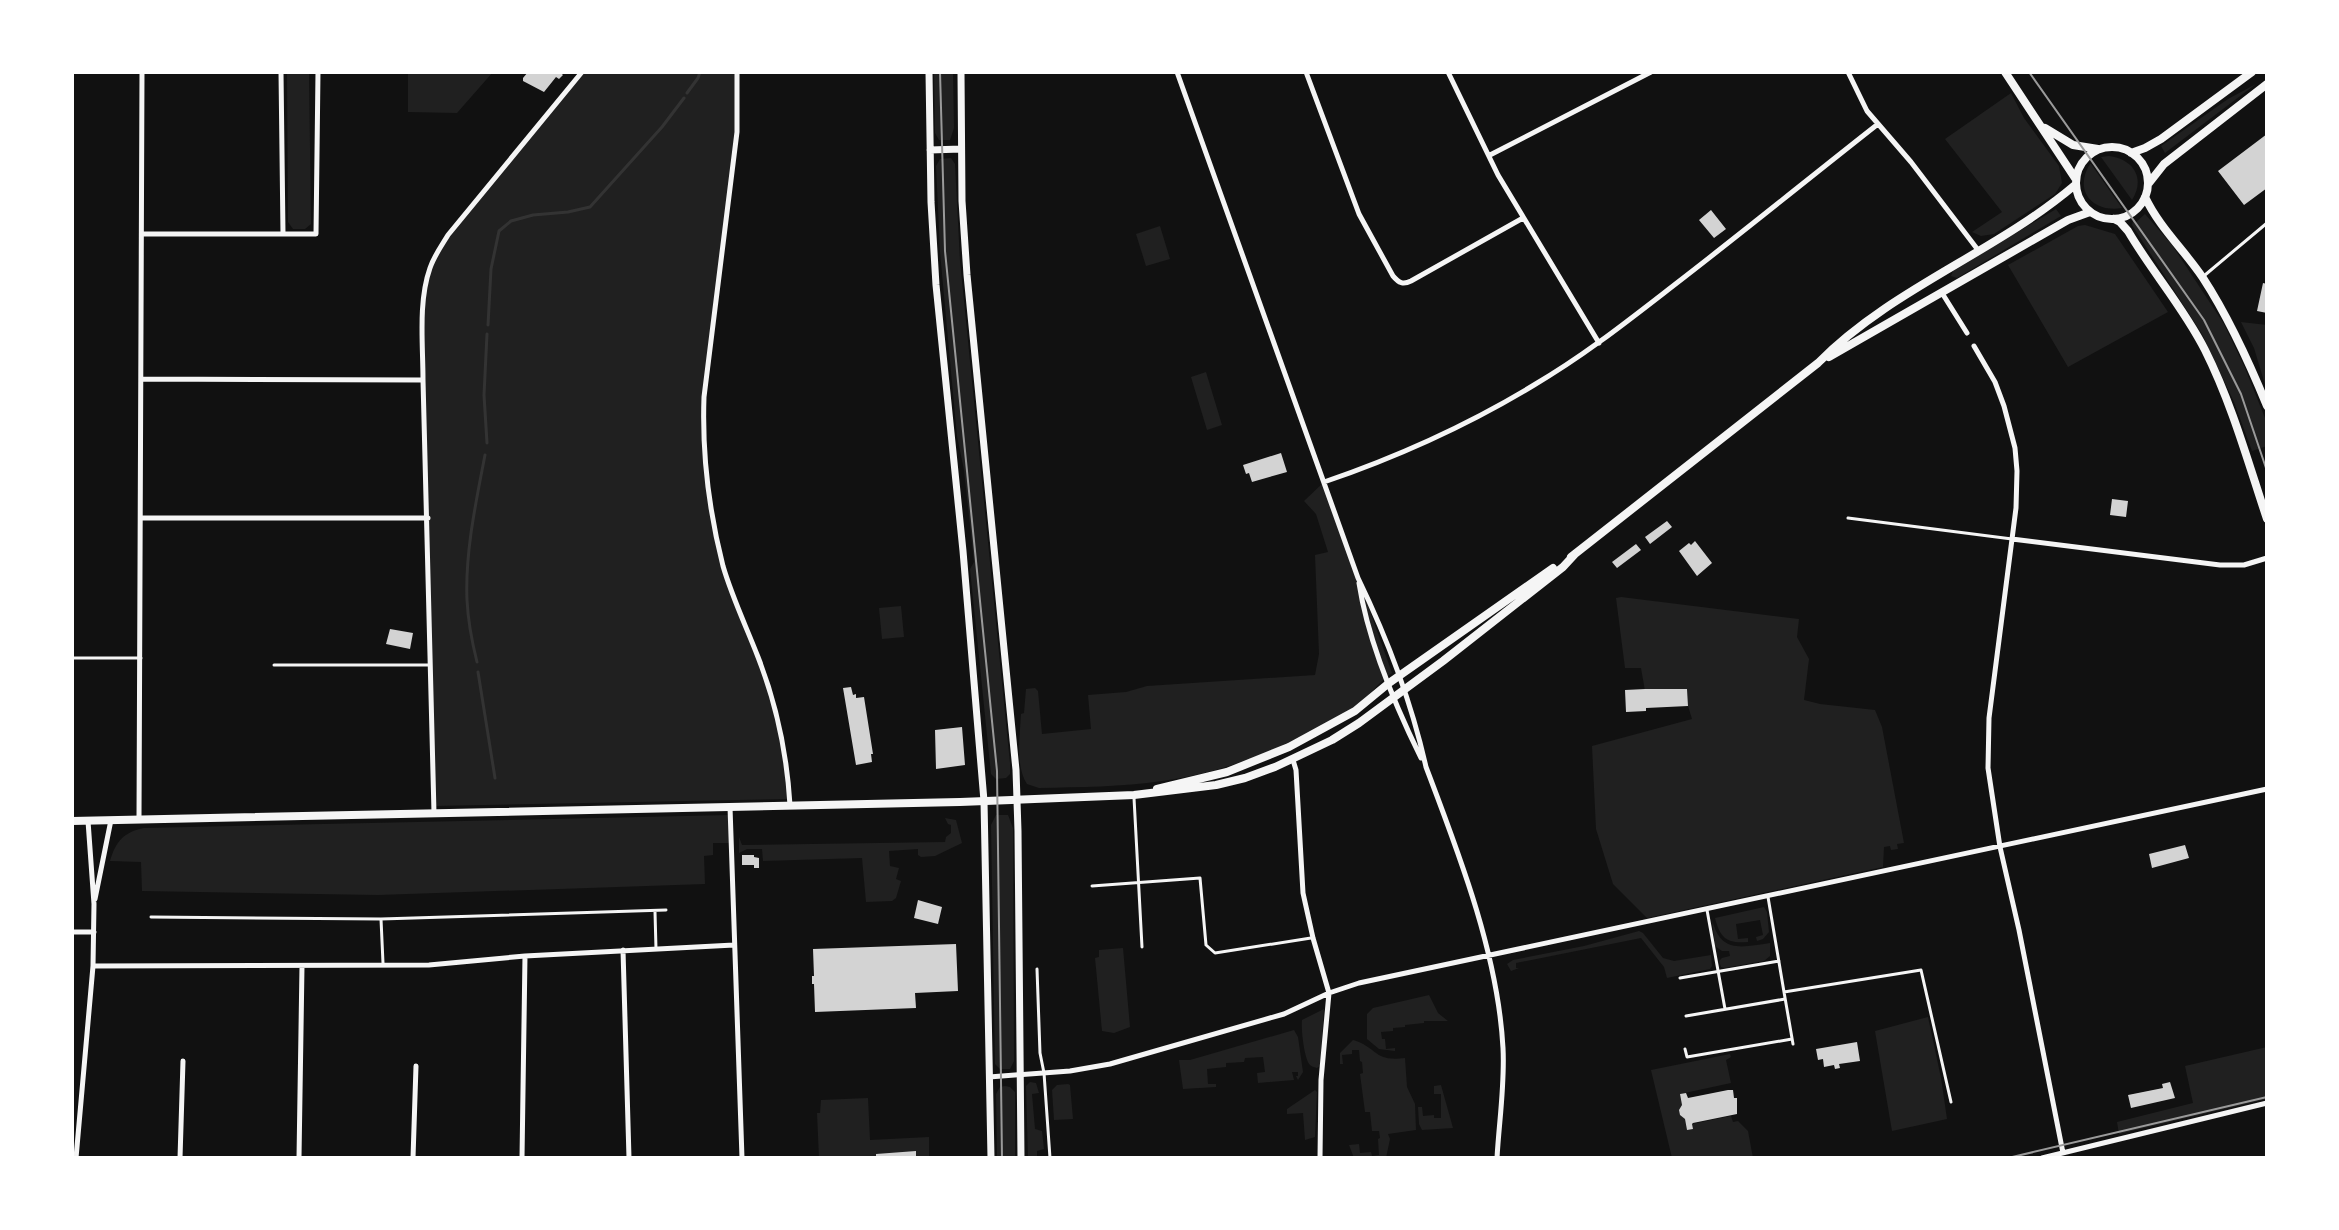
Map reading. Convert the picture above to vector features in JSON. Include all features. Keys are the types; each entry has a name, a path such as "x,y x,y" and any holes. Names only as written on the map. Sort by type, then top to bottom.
{"main road":[{"path":"2005,72 2043,127 2075,182 2080,201 2090,212 2114,219 2135,211 2145,197 2148,183 2164,164 2267,84"},
{"path":"2131,153 2161,139 2252,72"},
{"path":"2043,127 2073,145 2118,148 2131,153 2142,163 2148,183"},
{"path":"1134,795 1217,775 1265,758 1369,701 1389,683 1575,554 1875,315 2038,214 2075,182 2084,162 2099,149"},
{"path":"2145,197 2202,277 2241,346 2267,406"},
{"path":"1818,363 2068,220 2090,212"},
{"path":"2114,219 2128,231 2185,314 2205,350 2235,422 2267,519"},
{"path":"72,821 984,801 1134,795 1227,783 1293,760 1332,740 1394,698 1563,567 1575,554"}],"street":[{"path":"139,820 142,72"},
{"path":"281,72 283,234"},
{"path":"142,234 316,234 318,72"},
{"path":"434,813 423,380 424,292 436,253 464,214 582,72"},
{"path":"737,72 737,132 704,397 703,427 711,499 723,565 767,682 781,742 790,805"},
{"path":"929,72 936,285 984,801 991,1158"},
{"path":"961,72 962,201 968,282 1017,799 1021,1158"},
{"path":"1177,72 1358,578 1405,689 1426,767 1473,903 1488,957 1503,1049 1497,1158"},
{"path":"1306,72 1359,214 1399,282 1411,281 1523,218"},
{"path":"1448,72 1498,175 1599,343"},
{"path":"1490,155 1651,72"},
{"path":"1848,72 1867,111 1911,162 1978,250"},
{"path":"1324,482 1459,427 1534,385 1599,343 1878,124"},
{"path":"930,150 961,149"},
{"path":"1942,293 1967,333"},
{"path":"1974,346 2001,395 2015,448 2017,491 1994,671 1987,757 2000,847 2063,1153"},
{"path":"141,379 423,380"},
{"path":"141,518 428,518"},
{"path":"2012,539 2220,565 2244,565 2267,558"},
{"path":"1358,578 1367,619 1394,698 1426,767"},
{"path":"1293,760 1303,893 1329,993 1321,1086 1320,1158"},
{"path":"989,1077 1089,1068 1284,1014 1359,983 2267,789"},
{"path":"730,806 742,1158"},
{"path":"94,904 111,820"},
{"path":"76,1158 93,966 94,904 88,821"},
{"path":"72,932 94,932"},
{"path":"93,966 446,964 525,956 734,945"},
{"path":"623,950 629,1158"},
{"path":"522,1158 525,956"},
{"path":"299,1158 302,966"},
{"path":"180,1158 183,1061"},
{"path":"413,1158 416,1066"},
{"path":"2042,1158 2267,1103"}],"lane":[{"path":"2202,277 2267,223"},
{"path":"1848,518 2012,539"},
{"path":"72,658 141,658"},
{"path":"274,665 430,665"},
{"path":"1134,795 1142,947"},
{"path":"1092,886 1200,878 1206,945 1215,953 1313,938"},
{"path":"1685,1049 1687,1057 1792,1041 1768,897"},
{"path":"151,917 381,919 666,910"},
{"path":"1707,910 1725,1009"},
{"path":"655,911 656,949"},
{"path":"381,919 383,965"},
{"path":"1680,978 1779,961"},
{"path":"1037,969 1040,1053 1050,1158"},
{"path":"1784,992 1921,970 1951,1102"},
{"path":"1686,1016 1785,999"}],"shaded area":[{"path":"287,72 309,72 311,224 305,229 293,229 288,222"},
{"path":"408,72 493,72 457,113 408,112"},
{"path":"582,72 737,72 738,118 704,397 707,471 723,565 758,656 776,715 789,799 434,806 423,380 424,292 436,253"},
{"path":"934,72 953,72 954,128 950,140 939,140 935,133"},
{"path":"2256,84 2165,153 2161,146 2228,99"},
{"path":"2011,93 2024,118 2059,166 2062,183 2055,194 1994,234 1981,236 1972,232 2002,212 1945,139"},
{"path":"2101,157 2125,161 2135,171 2138,184 2132,200"},
{"path":"951,158 955,164 960,261 1010,763 1010,774 1006,778 996,779 991,774 970,569 974,562 957,436 940,252 936,166 940,159"},
{"path":"2090,164 2122,208 2102,207 2089,198 2084,183"},
{"path":"2056,209 2061,216 1957,278 1951,276 1953,271"},
{"path":"2145,214 2172,245 2224,324 2267,423 2267,446 2252,451 2234,402 2202,334 2132,225 2133,221 2135,223"},
{"path":"2085,225 2115,234 2168,312 2068,367 2008,265"},
{"path":"1160,226 1170,259 1146,266 1136,234"},
{"path":"2241,322 2267,325 2267,391 2254,348"},
{"path":"1206,372 1222,425 1207,430 1191,377"},
{"path":"1324,482 1392,673 1352,709 1307,734 1260,755 1212,771 1132,784 1039,788 1027,784 1019,750 1026,689 1035,688 1038,691 1042,734 1091,729 1088,695 1126,692 1147,686 1315,675 1319,654 1315,555 1328,552 1316,514 1304,501"},
{"path":"1616,598 1799,619 1797,637 1809,659 1804,700 1875,710 1882,727 1904,843 1897,844 1898,849 1884,847 1883,867 1647,918 1613,884 1596,829 1592,746 1692,719 1687,689 1645,691 1641,668 1625,668"},
{"path":"901,606 904,637 882,639 879,608"},
{"path":"730,815 731,843 713,843 713,855 704,856 705,884 378,895 142,891 141,862 110,861 122,838 144,828"},
{"path":"996,815 1008,815 1013,828 1014,1061 1010,1069 1000,1069 995,1064 991,825"},
{"path":"945,818 956,820 962,843 935,856 921,857 918,849 889,851 890,866 899,868 896,879 901,881 896,898 892,901 866,902 862,858 763,861 762,849 747,849 739,853 739,837 742,845 945,842 951,833 951,825"},
{"path":"1764,907 1769,932 1763,939 1757,941 1756,937 1763,935 1760,920 1736,924 1738,939 1748,938 1748,942 1730,941 1719,930 1715,918"},
{"path":"1712,919 1720,938 1726,943 1741,946 1770,943 1770,956 1764,961 1721,967 1719,961 1730,956 1729,951 1715,946"},
{"path":"1639,931 1663,958 1674,961 1711,955 1712,966 1667,978 1664,967 1641,938 1516,963 1516,968 1519,968 1511,971 1507,964 1513,960"},
{"path":"1123,948 1130,1027 1114,1033 1102,1031 1095,958 1099,957 1099,950"},
{"path":"1429,995 1438,1013 1448,1021 1424,1021 1381,1032 1386,1049 1395,1048 1395,1051 1379,1049 1367,1039 1367,1014 1373,1008"},
{"path":"1324,1009 1320,1066 1317,1068 1310,1065 1306,1057 1302,1020"},
{"path":"1928,1017 1947,1119 1892,1131 1875,1031"},
{"path":"1294,1030 1298,1037 1303,1072 1298,1080 1298,1072 1292,1072 1294,1080 1258,1083 1257,1073 1265,1072 1263,1057 1245,1058 1244,1062 1207,1069 1208,1084 1216,1084 1216,1087 1183,1089 1179,1060 1190,1060"},
{"path":"1353,1040 1381,1056 1405,1058 1407,1087 1415,1104 1416,1130 1388,1134 1390,1139 1386,1158 1354,1158 1349,1145 1359,1144 1360,1153 1379,1155 1379,1131 1372,1131 1370,1112 1365,1112 1359,1050 1342,1055 1343,1064 1340,1064 1340,1053"},
{"path":"2267,1047 2267,1099 2119,1134 2117,1122 2193,1103 2185,1066"},
{"path":"1730,1054 1731,1057 1726,1060 1731,1083 1680,1094 1680,1115 1685,1119 1687,1130 1692,1124 1731,1116 1733,1122 1738,1121 1748,1131 1753,1158 1672,1158 1651,1070"},
{"path":"1030,1082 1036,1083 1039,1093 1032,1094 1035,1129 1042,1131 1044,1149 1037,1151 1037,1158 1028,1158 1026,1086"},
{"path":"1068,1084 1073,1119 1054,1120 1052,1090 1057,1085"},
{"path":"1441,1085 1453,1128 1422,1130 1418,1107 1422,1107 1423,1116 1441,1118 1441,1094 1434,1094 1434,1086"},
{"path":"1005,1086 1015,1092 1015,1158 997,1158 996,1094 1000,1087"},
{"path":"1315,1090 1315,1137 1305,1140 1303,1113 1287,1114 1287,1109"},
{"path":"868,1098 870,1140 929,1137 929,1158 819,1158 817,1113 820,1113 821,1100"}],"building":[{"path":"528,72 560,72 563,75 559,79 556,77 544,92 523,81"},
{"path":"2267,134 2267,188 2244,205 2218,171"},
{"path":"1711,210 1726,229 1714,238 1699,220"},
{"path":"2263,283 2267,284 2267,313 2257,311"},
{"path":"1281,453 1287,472 1252,482 1243,465"},
{"path":"2112,499 2128,501 2126,517 2110,515"},
{"path":"1667,521 1672,527 1650,544 1645,537"},
{"path":"1695,541 1712,563 1697,576 1679,551"},
{"path":"1636,544 1641,550 1617,568 1612,562"},
{"path":"390,629 413,633 410,649 386,644"},
{"path":"851,687 856,698 864,697 873,754 872,762 856,765 843,688"},
{"path":"1687,689 1688,706 1626,712 1625,690"},
{"path":"962,727 965,765 936,769 935,730"},
{"path":"2185,845 2189,858 2152,868 2149,854"},
{"path":"742,855 759,858 759,868 742,865"},
{"path":"918,900 942,907 938,924 914,918"},
{"path":"956,944 958,991 915,993 916,1008 815,1012 813,949"},
{"path":"1857,1042 1860,1061 1839,1064 1840,1068 1835,1069 1834,1065 1824,1067 1823,1059 1818,1060 1816,1049"},
{"path":"2170,1082 2175,1098 2131,1108 2128,1095 2163,1088 2162,1084"},
{"path":"1733,1090 1734,1098 1737,1098 1737,1114 1693,1123 1693,1129 1687,1130 1679,1110 1682,1105 1680,1094 1686,1093 1688,1098"},
{"path":"916,1151 916,1158 876,1158 876,1154"}],"waterway":[{"path":"687,93 700,72"},
{"path":"488,325 491,269 499,231 511,221 533,215 590,207 684,98"},
{"path":"487,334 484,395 487,443"},
{"path":"477,662 468,616 467,582 472,527 485,455"},
{"path":"478,672 495,778"}],"tram line":[{"path":"940,72 945,251 997,771 1002,1158"},
{"path":"2029,72 2204,320 2241,394 2267,471"},
{"path":"2008,1158 2267,1097"}]}
